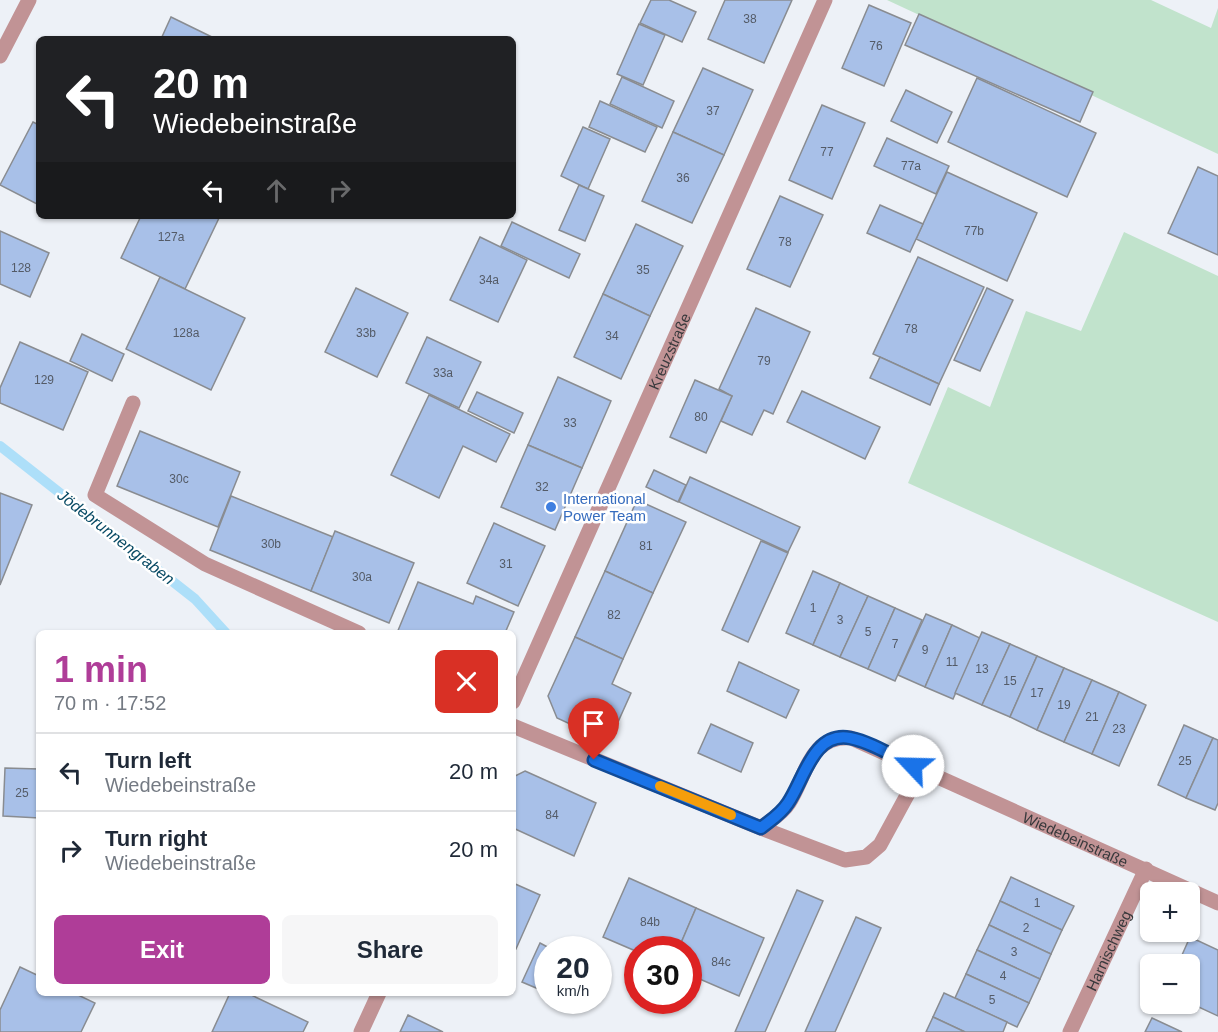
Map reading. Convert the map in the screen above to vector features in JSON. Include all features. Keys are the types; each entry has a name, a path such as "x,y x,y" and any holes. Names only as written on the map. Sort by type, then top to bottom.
{"street":[{"path":"0,56 29,0"},
{"name":"Kreuzstraße","path":"516,695 825,0"},
{"path":"133,403 95,495 206,564 352,630"},
{"path":"516,727 845,860 866,857 880,845 911,788 934,775"},
{"name":"Wiedebeinstraße","path":"761,828 789,803 808,762 825,743 837,737 851,738 1218,903"},
{"name":"Harnischweg","path":"1070,1032 1146,869"},
{"path":"362,1032 378,996"}],"green space":[{"path":"887,0 1151,0 1211,28 1218,8 1218,154"},
{"path":"1124,232 1218,276 1218,622 908,483 948,387 990,407 1026,311 1081,331"}],"building":[{"path":"651,0 669,0 696,12 682,42 640,23"},
{"path":"725,0 792,0 764,63 708,39"},
{"path":"869,5 911,23 884,86 842,68"},
{"path":"919,14 1093,92 1080,122 905,45"},
{"path":"171,17 210,36 162,36"},
{"path":"639,24 665,35 643,85 617,74"},
{"path":"703,68 753,90 724,155 673,132"},
{"path":"622,77 674,101 662,128 610,104"},
{"path":"977,78 1096,133 1067,197 948,142"},
{"path":"906,90 952,112 937,143 891,121"},
{"path":"600,101 657,127 645,152 589,127"},
{"path":"822,105 865,123 832,199 789,180"},
{"path":"33,122 36,124 36,203 0,185"},
{"path":"583,127 610,139 588,189 561,176"},
{"path":"673,132 724,155 692,223 642,201"},
{"path":"887,138 949,166 936,194 874,166"},
{"path":"1198,167 1218,176 1218,255 1168,233"},
{"path":"947,172 1037,213 1007,281 916,239"},
{"path":"579,185 604,196 585,241 559,230"},
{"path":"780,196 823,215 790,287 747,269"},
{"path":"880,205 923,224 910,252 867,233"},
{"path":"140,219 219,219 185,289 121,258"},
{"path":"512,222 580,254 569,278 501,246"},
{"path":"636,224 683,246 650,316 603,294"},
{"path":"0,231 49,253 30,297 0,284"},
{"path":"480,237 527,260 498,322 450,300"},
{"path":"918,257 984,287 939,384 873,354"},
{"path":"160,277 245,318 211,390 126,349"},
{"path":"356,288 408,313 377,377 325,352"},
{"path":"987,288 1013,300 980,371 954,360"},
{"path":"603,294 650,316 621,379 574,357"},
{"path":"756,308 810,332 773,414 764,410 752,435 721,421 732,396 719,389"},
{"path":"82,334 124,354 112,381 70,361"},
{"path":"427,337 481,362 459,408 406,383"},
{"path":"20,342 88,372 63,430 0,403 0,388"},
{"path":"880,357 939,384 930,405 870,378"},
{"path":"558,377 611,401 582,468 528,445"},
{"path":"695,380 732,396 706,453 670,437"},
{"path":"802,391 880,427 865,459 787,422"},
{"path":"477,392 523,413 514,433 468,411"},
{"path":"429,395 510,434 496,462 463,446 439,498 391,475"},
{"path":"140,431 240,472 218,527 117,486"},
{"path":"528,445 582,468 555,530 501,507"},
{"path":"654,470 686,485 678,502 646,487"},
{"path":"690,477 800,527 788,552 679,502"},
{"path":"0,493 32,505 0,585"},
{"path":"231,496 333,537 311,591 210,550"},
{"path":"637,500 686,522 653,593 605,571"},
{"path":"494,523 545,546 518,606 467,583"},
{"path":"335,531 414,563 389,623 311,591"},
{"path":"761,541 788,553 748,642 722,630"},
{"path":"605,571 653,593 623,659 575,637"},
{"path":"813,571 840,583 813,645 786,633"},
{"path":"418,582 473,604 476,596 514,612 506,630 398,630"},
{"path":"840,583 868,596 840,657 813,645"},
{"path":"868,596 895,608 868,669 840,657"},
{"path":"895,608 922,620 895,681 868,669"},
{"path":"926,614 952,625 925,687 898,675"},
{"path":"952,625 980,638 953,699 925,687"},
{"path":"982,632 1010,644 982,705 955,693"},
{"path":"575,637 623,659 612,684 631,693 609,742 557,718 548,696"},
{"path":"1010,644 1037,656 1010,717 982,705"},
{"path":"1037,656 1064,668 1037,730 1010,717"},
{"path":"739,662 799,690 786,718 727,691"},
{"path":"1064,668 1092,680 1064,742 1037,730"},
{"path":"1092,680 1119,692 1092,754 1064,742"},
{"path":"1119,692 1146,705 1119,766 1092,754"},
{"path":"711,724 753,743 741,772 698,753"},
{"path":"1184,725 1213,738 1186,798 1158,785"},
{"path":"1213,738 1218,740 1218,803 1215,810 1186,798"},
{"path":"5,768 36,769 36,818 3,816"},
{"path":"525,771 596,803 574,856 516,829 516,776"},
{"path":"1011,877 1074,906 1062,930 1000,901"},
{"path":"629,878 696,908 684,936 624,936 624,946 612,941 612,936 603,936"},
{"path":"516,884 540,895 516,949"},
{"path":"797,890 823,901 765,1032 735,1032"},
{"path":"1000,901 1062,930 1051,954 989,925"},
{"path":"696,908 764,938 739,996 702,980 702,936 684,936"},
{"path":"856,917 881,928 835,1032 805,1032"},
{"path":"989,925 1051,954 1040,979 977,950"},
{"path":"1188,942 1200,942 1218,950 1218,1016 1200,1008 1200,954 1182,954"},
{"path":"977,950 1040,979 1029,1003 966,974"},
{"path":"534,956 534,987 522,982"},
{"path":"20,967 36,975 36,996 80,996 95,1003 81,1032 0,1032 0,1010"},
{"path":"966,974 1029,1003 1017,1027 955,998"},
{"path":"944,993 1007,1022 1003,1032 965,1032 933,1017"},
{"path":"229,996 253,996 308,1022 303,1032 212,1032"},
{"path":"408,1015 443,1032 400,1032"},
{"path":"933,1017 965,1032 926,1032"},
{"path":"1152,1018 1182,1032 1145,1032"}],"waterway":[{"name":"Jödebrunnengraben","path":"0,446 195,599 223,630"}],"slow traffic":[{"path":"660,786 731,815"}],"place":[{"name":"International Power Team","path":"551,507"}],"route":[{"path":"594,760 761,828 789,803 808,762 825,743 837,737 851,738 913,766"}]}
